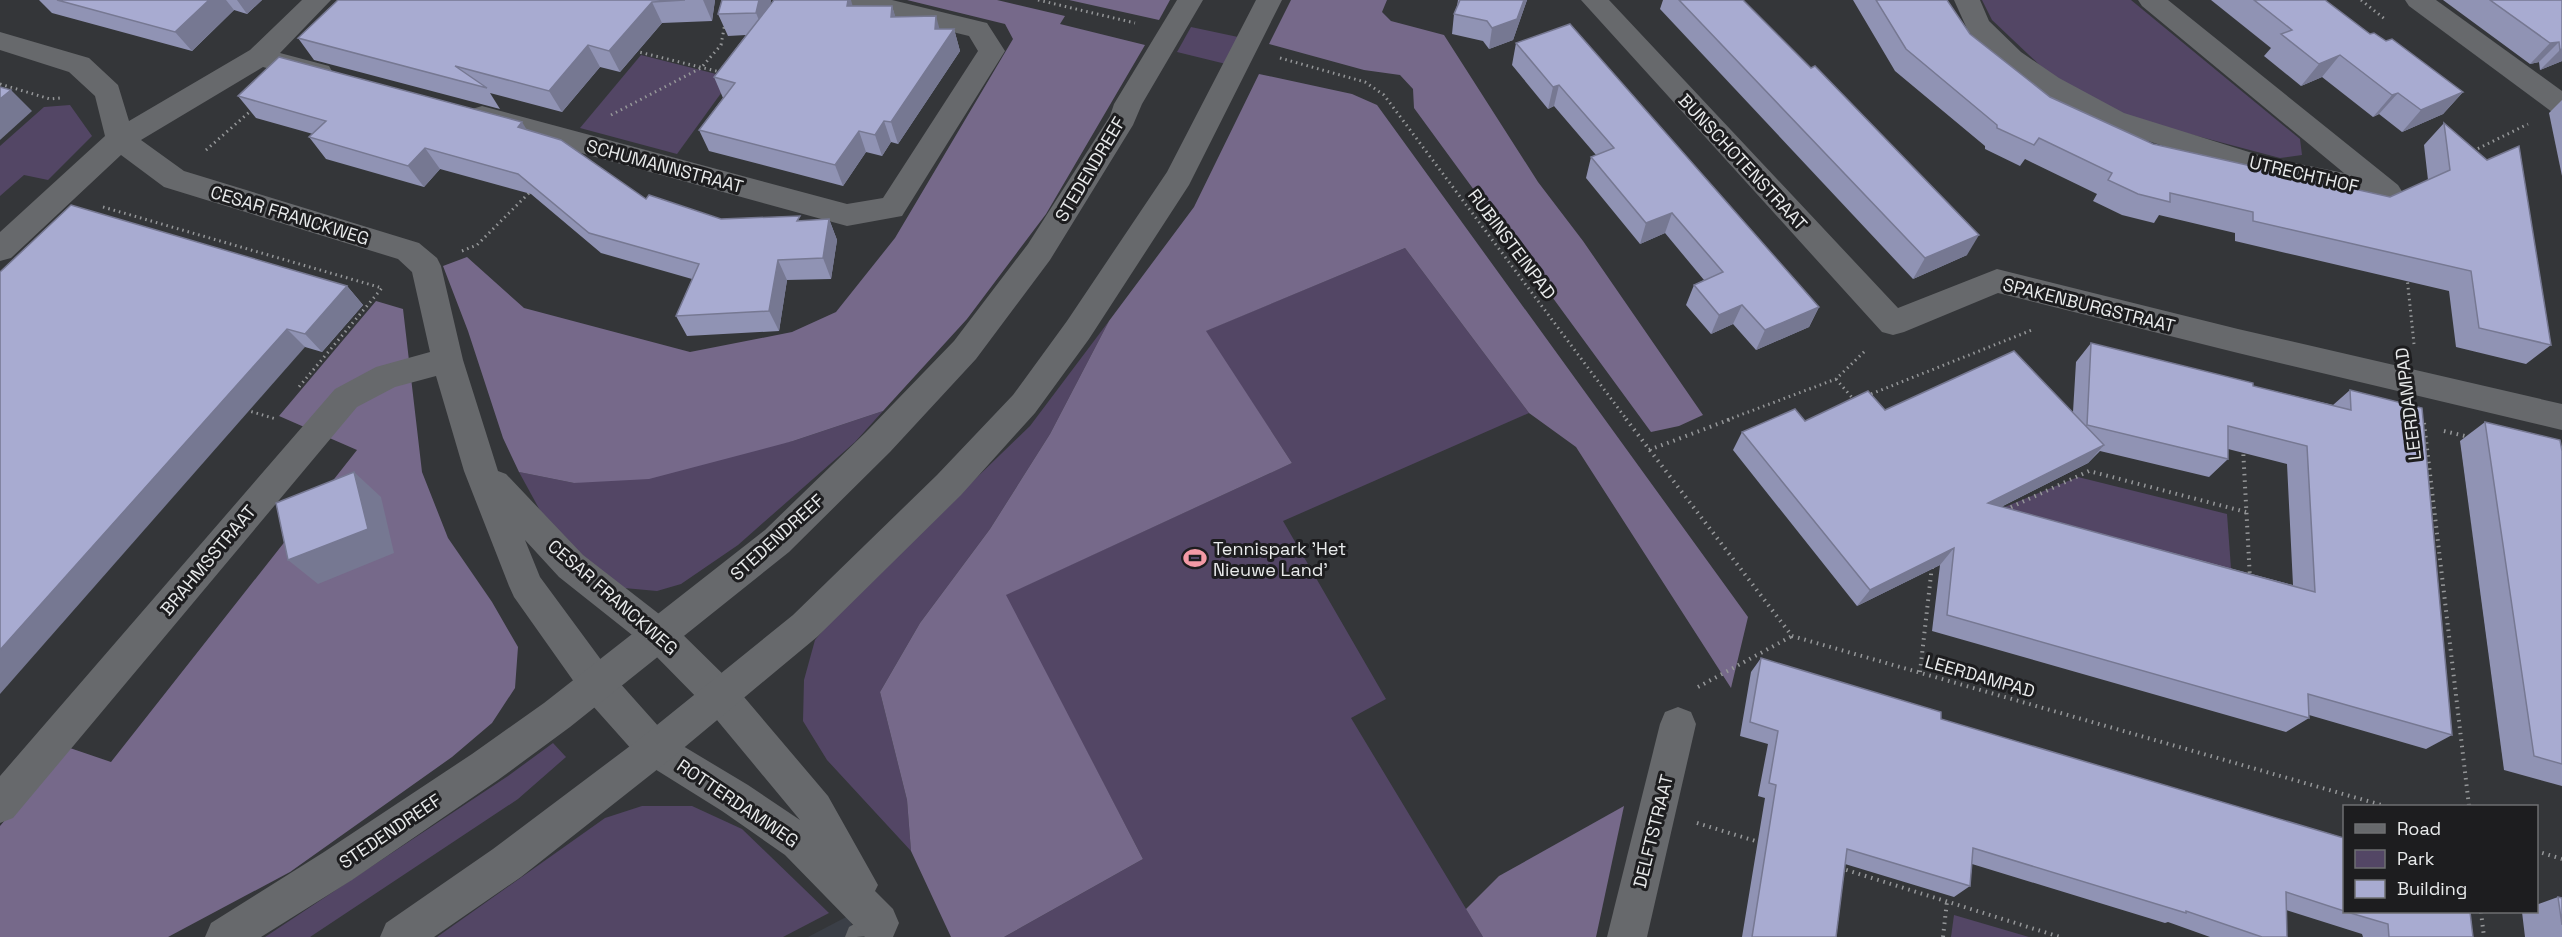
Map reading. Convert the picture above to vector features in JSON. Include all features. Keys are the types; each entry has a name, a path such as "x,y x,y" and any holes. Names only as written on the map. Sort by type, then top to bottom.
{"street":[{"path":"0,250 120,139 260,57 318,0"},
{"name":"SCHUMANNSTRAAT","path":"460,111 847,215 892,208 992,51 978,29 854,0"},
{"name":"STEDENDREEF","path":"225,937 338,866 485,767 597,684 777,541 878,442 965,350 1039,252 1123,118 1128,104 1190,0"},
{"path":"399,937 507,863 720,696 805,626 949,485 1024,404 1078,330 1179,177 1269,0"},
{"name":"BUNSCHOTENSTRAAT","path":"1594,0 1893,323"},
{"name":"UTRECHTHOF","path":"1967,0 1977,25 2011,59 2049,85 2114,120 2264,167 2388,193 2151,0"},
{"path":"2418,0 2562,105"},
{"path":"0,41 79,65 108,92 120,139"},
{"path":"260,57 346,80"},
{"name":"CESAR FRANCKWEG","path":"120,139 174,178 408,251 426,266 447,360 481,471 526,586 597,684"},
{"name":"SPAKENBURGSTRAAT","path":"1893,323 1997,281 2562,417"},
{"name":"BRAHMSSTRAAT","path":"0,805 346,398 387,376 447,360"},
{"name":"CESAR FRANCKWEG","path":"481,471 571,566 659,635 720,696"},
{"name":"ROTTERDAMWEG","path":"597,684 655,749 735,798 799,842 875,932"},
{"name":"ROTTERDAMWEG","path":"720,696 815,809 875,932"},
{"name":"DELFTSTRAAT","path":"1627,937 1678,724"}],"path":[{"path":"1038,0 1094,13"},
{"path":"632,50 724,73"},
{"name":"RUBINSTEINPAD","path":"1338,72 1365,82 1384,94 1649,450"},
{"path":"2470,153 2531,123"},
{"path":"60,194 382,288 295,392"},
{"name":"LEERDAMPAD","path":"2406,272 2469,805"},
{"path":"1694,689 1792,636 1649,450 1836,379 1893,323"},
{"path":"1854,401 2030,330 2042,332"},
{"path":"1836,379 1862,410"},
{"path":"241,408 317,432"},
{"path":"266,427 281,410"},
{"path":"2412,423 2470,437"},
{"path":"2243,440 2250,580"},
{"path":"1996,515 2089,471 2246,512"},
{"path":"1920,672 1933,560"},
{"name":"LEERDAMPAD","path":"1792,636 2378,805"},
{"path":"1658,810 1769,845"},
{"path":"2538,852 2562,859"},
{"path":"1836,866 2060,937"},
{"path":"1943,937 1947,901"},
{"path":"2481,913 2484,937"}],"shaded area":[{"path":"907,0 997,0 1065,16 1060,24 1145,45 1046,214 967,319 883,411 793,441 649,479 574,483 519,472 503,438 468,331 443,266 467,257 524,308 690,352 792,332 836,312 895,238 1013,39 1005,24"},
{"path":"1069,0 1170,0 1159,20"},
{"path":"1291,0 1387,0 1382,12 1391,21 1444,35 1538,182 1583,241 1703,415 1679,426 1651,432 1414,108 1413,89 1400,75 1364,70 1269,44"},
{"path":"1259,74 1352,94 1377,105 1748,617 1731,688 1576,447 1529,413 1405,248 1206,331 1292,463 1006,595 1143,859 1004,937 951,937 911,851 907,800 880,692 920,623 990,529 1050,434 1109,321 1194,207"},
{"path":"376,301 403,309 422,472 448,538 492,602 518,647 515,688 492,723 452,757 290,872 168,937 0,937 0,826 67,747 111,762 357,450 279,416"},
{"path":"1624,806 1596,937 1483,937 1466,909 1499,876"},
{"path":"848,916 857,937 808,937"}],"green space":[{"path":"1982,0 2131,0 2300,139 2302,155 2280,158 2129,118 2047,72 1992,20"},
{"path":"1191,27 1238,37 1226,64 1177,52"},
{"path":"641,55 732,78 677,154 580,128"},
{"path":"70,105 92,136 48,180 24,175 0,196 0,146 44,107"},
{"name":"Tennispark 'Het Nieuwe Land'","path":"1405,248 1529,413 1283,521 1386,699 1351,718 1483,937 1004,937 1143,859 1005,595 1292,463 1205,331"},
{"path":"1109,321 1050,434 990,529 920,623 880,692 907,800 911,851 827,760 803,721 804,680 815,640 843,607 1030,426"},
{"path":"883,411 855,442 738,545 681,584 657,591 624,588 554,536 519,472 574,483 793,441"},
{"path":"2078,477 2227,514 2232,582 1990,513"},
{"path":"553,743 566,757 518,799 310,937 265,937 508,776"},
{"path":"642,806 692,806 742,829 829,913 783,937 437,937 605,818"},
{"path":"1954,915 2029,937 1951,937"}],"building":[{"path":"57,0 209,0 175,32"},
{"path":"338,0 685,0 652,2 609,51 588,45 549,91 455,66 487,88 298,38"},
{"path":"722,0 759,0 756,13 718,14"},
{"path":"774,0 848,0 847,6 892,6 891,17 936,16 935,29 954,29 891,122 884,121 875,135 859,131 835,165 699,130 735,83 714,77"},
{"path":"1460,0 1524,0 1517,19 1492,28 1487,21 1454,14"},
{"path":"1679,0 1743,0 1811,68 1815,66 1979,235 1925,258"},
{"path":"1876,0 1947,0 1970,34 2050,97 2153,144 2390,197 2450,170 2444,123 2487,160 2519,146 2551,345 2479,328 2471,271 2253,221 2253,212 2170,193 2170,202 2138,194 2108,180 2112,173 2039,138 2034,145 1997,128 1997,125 1906,49"},
{"path":"2254,0 2325,0 2370,34 2374,33 2386,41 2392,39 2463,92 2421,110 2398,93 2392,95 2340,55 2319,64 2281,34 2292,30"},
{"path":"2490,0 2562,0 2562,49 2560,50 2559,42 2550,43"},
{"path":"1570,24 1819,307 1765,330 1742,305 1719,315 1694,285 1723,272 1672,213 1646,223 1591,157 1614,148 1559,85 1553,87 1516,43"},
{"path":"279,57 522,122 518,127 561,140 646,199 649,195 721,219 800,216 797,221 829,219 823,258 778,260 769,311 676,316 699,264 589,233 518,174 425,148 408,166 309,137 326,121 238,96"},
{"path":"0,87 11,90 0,99"},
{"path":"71,205 347,286 305,334 287,329 0,650 0,272"},
{"path":"2091,343 2351,410 2350,390 2422,408 2452,735 2308,694 2309,718 1947,615 1954,548 1870,590 1742,432 1795,409 1805,421 1868,391 1885,410 2014,351 2104,445 1988,503 2315,592 2307,446 2228,426 2228,459 2087,425"},
{"path":"2485,422 2560,440 2562,451 2562,764 2534,756"},
{"path":"354,472 368,529 288,560 276,503"},
{"path":"1761,658 1941,712 1941,719 2343,838 2343,911 2286,892 2287,937 2262,937 2186,911 2186,913 1973,848 1970,886 1847,849 1836,937 1752,937 1776,785 1769,783 1778,731 1750,722"},
{"path":"2558,897 2562,898 2562,925"},
{"path":"2350,913 2470,913 2473,937 2389,937 2388,924"}],"place":[{"name":"Tennispark 'Het Nieuwe Land'","path":"1195,558"}]}
